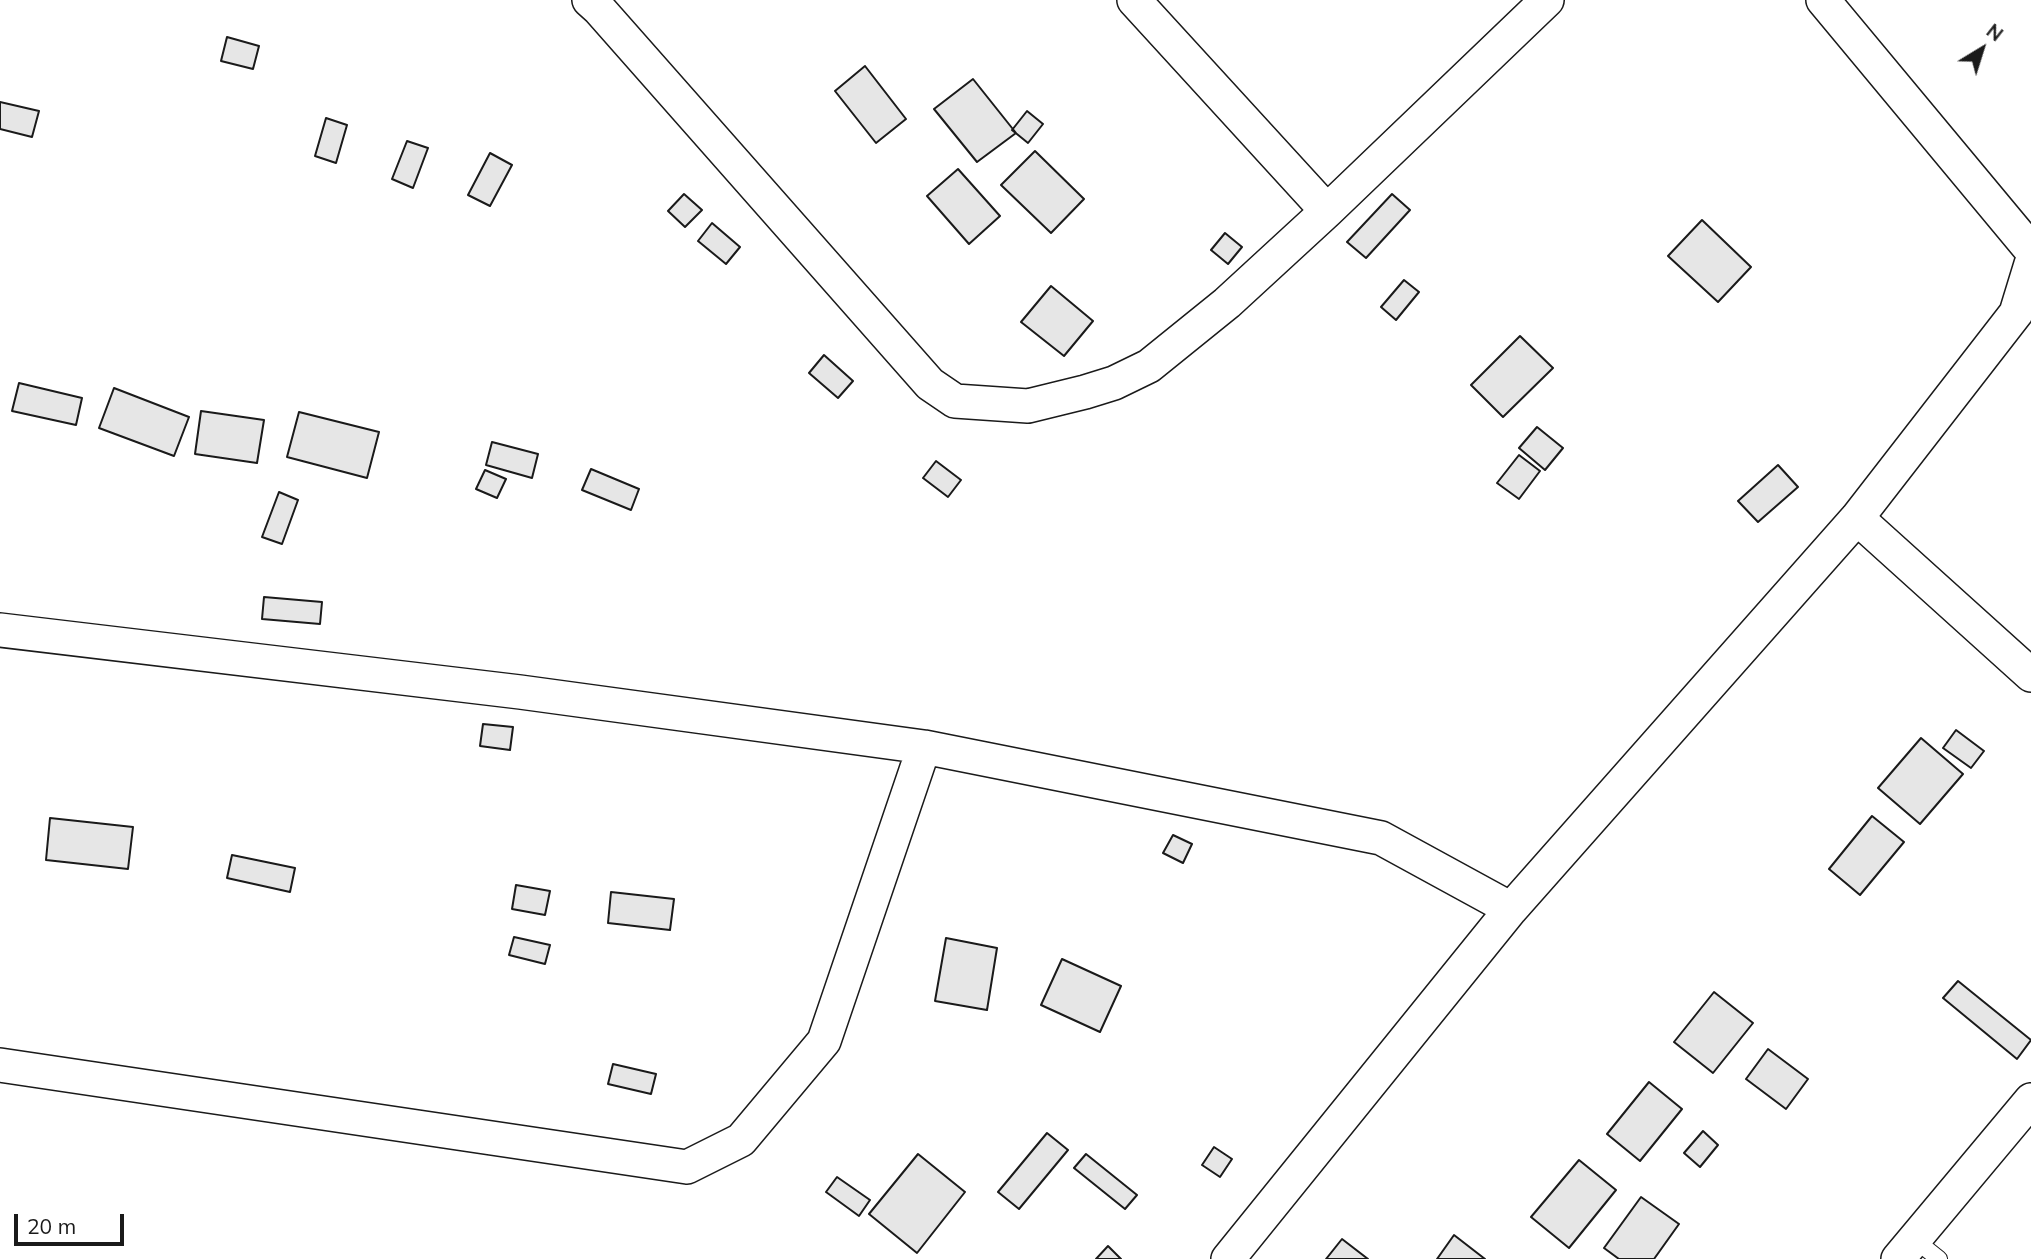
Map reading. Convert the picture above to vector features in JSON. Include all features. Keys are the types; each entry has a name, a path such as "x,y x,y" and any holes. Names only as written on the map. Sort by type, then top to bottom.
{"street":[{"path":"589,0 930,384 955,401 1028,406 1063,399 1114,383 1149,366 1227,303 1547,0"},
{"path":"1134,0 1326,211"},
{"path":"1823,0 2031,250"},
{"path":"1228,1259 1511,909 1857,518 2016,313 2031,264"},
{"path":"1857,518 2031,675"},
{"path":"0,630 520,692 924,747 1381,838 1511,909"},
{"path":"0,1065 687,1167 741,1140 824,1041 924,747"},
{"path":"1917,1252 2031,1100"}],"building":[{"path":"227,37 259,46 253,69 221,61"},
{"path":"865,66 906,119 876,143 835,91"},
{"path":"973,79 1016,133 977,162 934,109"},
{"path":"0,102 39,111 32,137 0,129"},
{"path":"1027,111 1043,124 1028,143 1012,130"},
{"path":"326,118 347,125 336,163 315,156"},
{"path":"407,141 428,148 413,188 392,179"},
{"path":"1035,151 1084,199 1051,233 1001,185"},
{"path":"490,153 512,165 490,206 468,195"},
{"path":"958,169 1000,216 969,244 927,196"},
{"path":"684,194 702,210 685,227 668,211"},
{"path":"1392,194 1410,210 1366,258 1347,242"},
{"path":"1702,220 1751,267 1718,302 1668,256"},
{"path":"712,223 740,247 726,264 698,241"},
{"path":"1225,233 1242,247 1228,264 1211,250"},
{"path":"1404,280 1419,292 1396,320 1381,307"},
{"path":"1051,286 1093,321 1064,356 1021,322"},
{"path":"1520,336 1553,368 1503,417 1471,385"},
{"path":"824,355 853,381 838,398 809,373"},
{"path":"19,383 82,398 76,425 12,411"},
{"path":"114,388 189,417 174,456 99,428"},
{"path":"201,411 264,420 257,463 195,454"},
{"path":"299,412 379,432 367,478 287,457"},
{"path":"1537,427 1563,448 1545,470 1519,448"},
{"path":"492,442 538,454 532,478 486,465"},
{"path":"1519,455 1540,471 1519,499 1497,483"},
{"path":"936,461 961,480 948,497 923,478"},
{"path":"1778,465 1798,487 1758,522 1738,501"},
{"path":"591,469 639,489 631,510 582,490"},
{"path":"485,470 506,479 497,498 476,489"},
{"path":"279,492 298,500 282,544 262,537"},
{"path":"264,597 322,602 320,624 262,619"},
{"path":"483,724 513,727 510,750 480,746"},
{"path":"1956,730 1984,751 1971,768 1943,748"},
{"path":"1921,738 1963,774 1920,824 1878,788"},
{"path":"1872,816 1904,842 1860,895 1829,869"},
{"path":"50,818 133,827 128,869 46,860"},
{"path":"1173,835 1192,844 1183,863 1163,853"},
{"path":"232,855 295,868 290,892 227,878"},
{"path":"516,885 550,891 545,915 512,909"},
{"path":"611,892 674,899 670,930 608,923"},
{"path":"514,937 550,945 545,964 509,955"},
{"path":"946,938 997,948 987,1010 935,1001"},
{"path":"1062,959 1121,986 1100,1032 1041,1005"},
{"path":"1958,981 2031,1040 2017,1059 1943,998"},
{"path":"1714,992 1753,1023 1713,1073 1674,1042"},
{"path":"1768,1049 1808,1079 1786,1109 1746,1079"},
{"path":"613,1064 656,1074 651,1094 608,1084"},
{"path":"1649,1082 1682,1109 1640,1161 1607,1134"},
{"path":"1703,1131 1718,1145 1700,1167 1684,1153"},
{"path":"1047,1133 1068,1150 1019,1209 998,1192"},
{"path":"1214,1147 1232,1159 1220,1177 1202,1165"},
{"path":"918,1154 965,1192 917,1253 869,1214"},
{"path":"1086,1154 1137,1195 1125,1209 1074,1168"},
{"path":"1579,1160 1616,1190 1569,1248 1531,1217"},
{"path":"837,1177 870,1200 859,1216 826,1192"},
{"path":"1641,1197 1679,1224 1654,1259 1619,1259 1604,1248"},
{"path":"1454,1235 1485,1259 1437,1259"},
{"path":"1342,1239 1368,1259 1326,1259"},
{"path":"1108,1246 1121,1259 1096,1259"}]}
